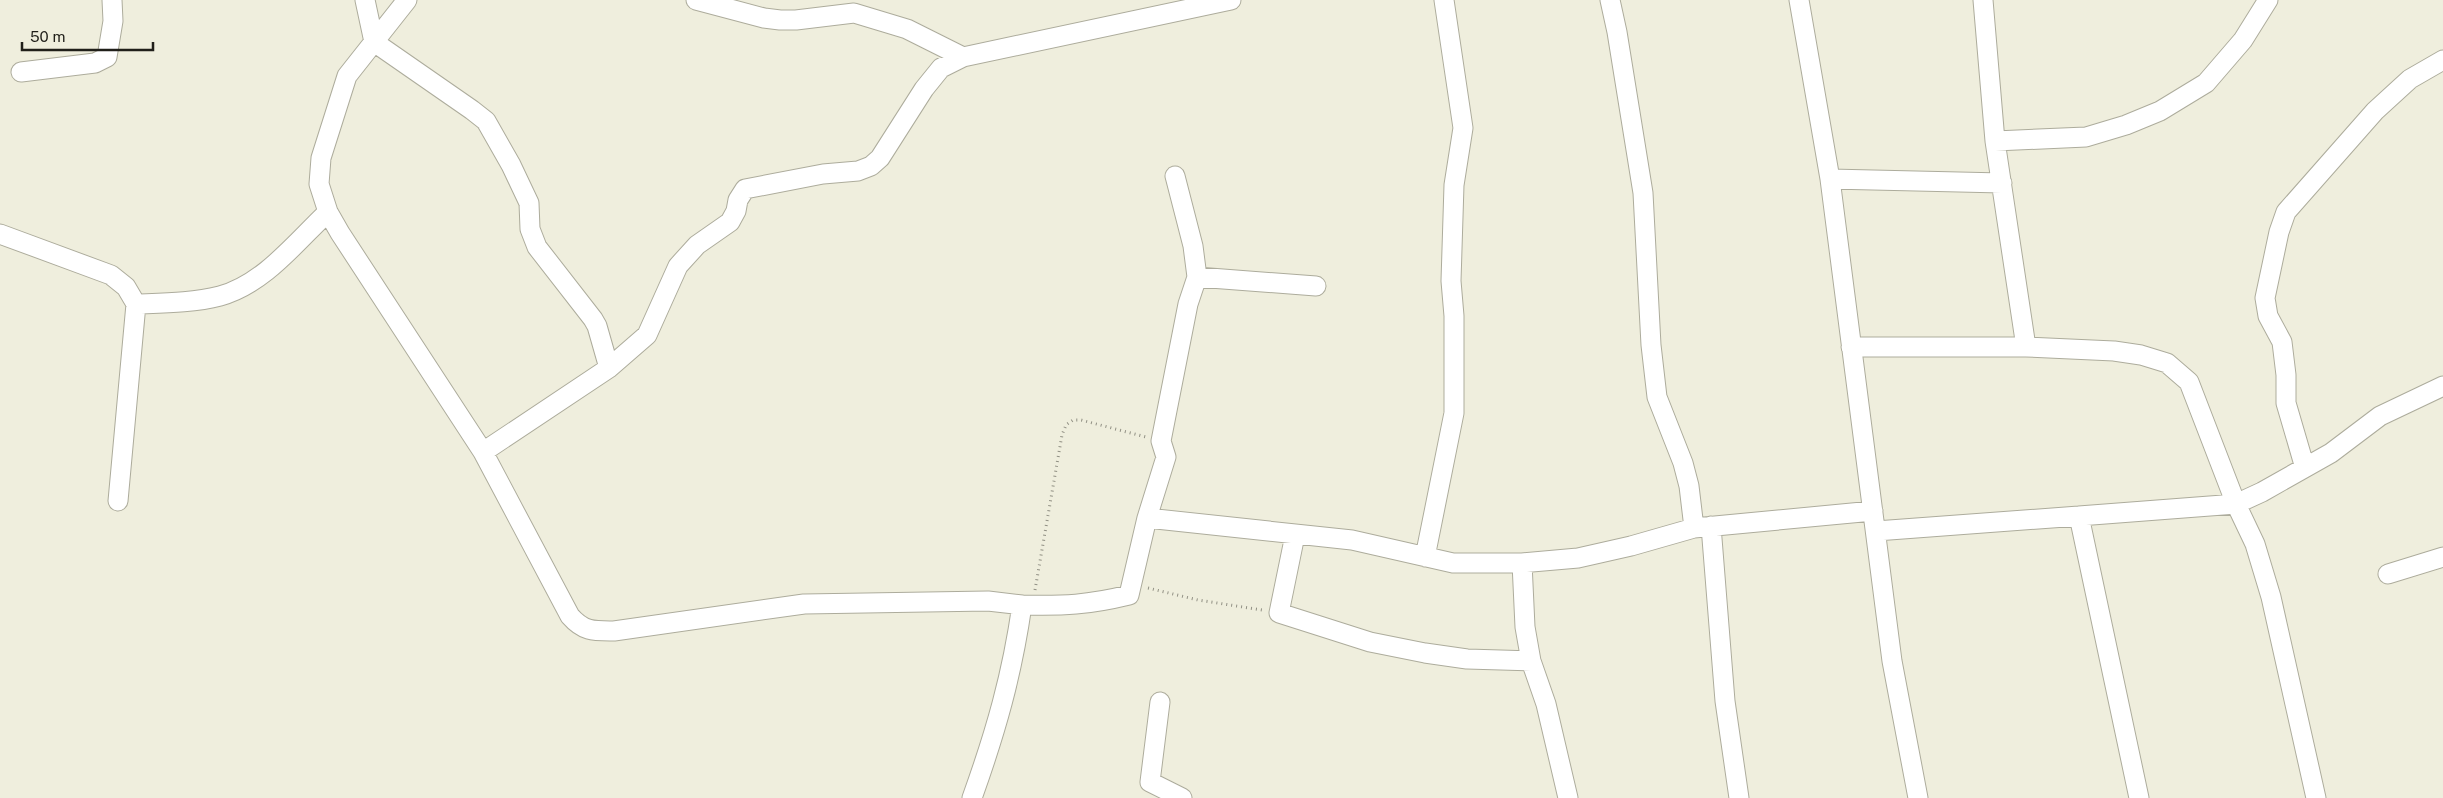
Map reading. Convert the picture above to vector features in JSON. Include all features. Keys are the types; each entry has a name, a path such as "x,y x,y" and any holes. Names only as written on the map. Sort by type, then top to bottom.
{"street":[{"path":"21,72 95,63 107,58 113,20 112,0"},
{"path":"365,0 374,42 472,110 486,122 512,165 529,203 530,229 537,247 598,326 609,368"},
{"path":"407,0 347,76 321,158 319,184 328,212 483,452 570,616 580,627 595,631 614,632 804,604 988,601 1065,606 1090,604 1130,596 1147,518 1166,457 1162,441 1188,304 1197,277 1193,246 1175,176"},
{"path":"696,0 764,18 780,20 796,20 854,13 907,29 963,57"},
{"path":"483,452 609,368 647,335 678,266 697,245 730,222 744,189 824,174 858,171 872,166 880,158 924,89 941,68 963,57 1231,0"},
{"path":"1425,557 1454,413 1454,316 1451,281 1454,185 1463,128 1444,0"},
{"path":"1610,0 1617,32 1643,193 1657,397 1682,463 1702,527 1739,798"},
{"path":"1799,0 1830,179 1892,661 1918,798"},
{"path":"1983,0 1995,141 2026,346"},
{"path":"1995,141 2086,137 2126,125 2160,111 2206,83 2243,40 2268,0"},
{"path":"2305,468 2286,403 2285,359 2282,342 2268,316 2265,298 2286,212 2375,111 2410,79 2443,60"},
{"path":"1830,179 2002,183"},
{"path":"136,304 202,300 222,295 243,286 262,275 328,212"},
{"path":"0,234 111,275 126,287 136,304 118,501"},
{"path":"1197,277 1316,286"},
{"path":"1851,346 2026,346 2114,351 2141,355 2167,363 2190,382 2236,504 2255,544 2271,596 2316,798"},
{"path":"1876,531 2236,504 2331,453 2380,416 2443,386"},
{"path":"1147,518 1359,542 1453,563 1522,563 1578,558 1702,527 1873,511"},
{"path":"2079,516 2139,798"},
{"path":"1294,535 1280,612 1370,642 1426,653 1467,660 1531,661"},
{"path":"2388,574 2443,557"},
{"path":"1522,563 1525,627 1531,661 1546,704 1568,798"},
{"path":"972,798 993,741 1008,688 1027,605"},
{"path":"1160,702 1150,782 1182,798"}],"path":[{"path":"1027,605 1062,435 1066,425 1073,420 1081,420 1162,441"},
{"path":"1130,596 1145,588 1150,588 1198,600 1280,612"}]}
